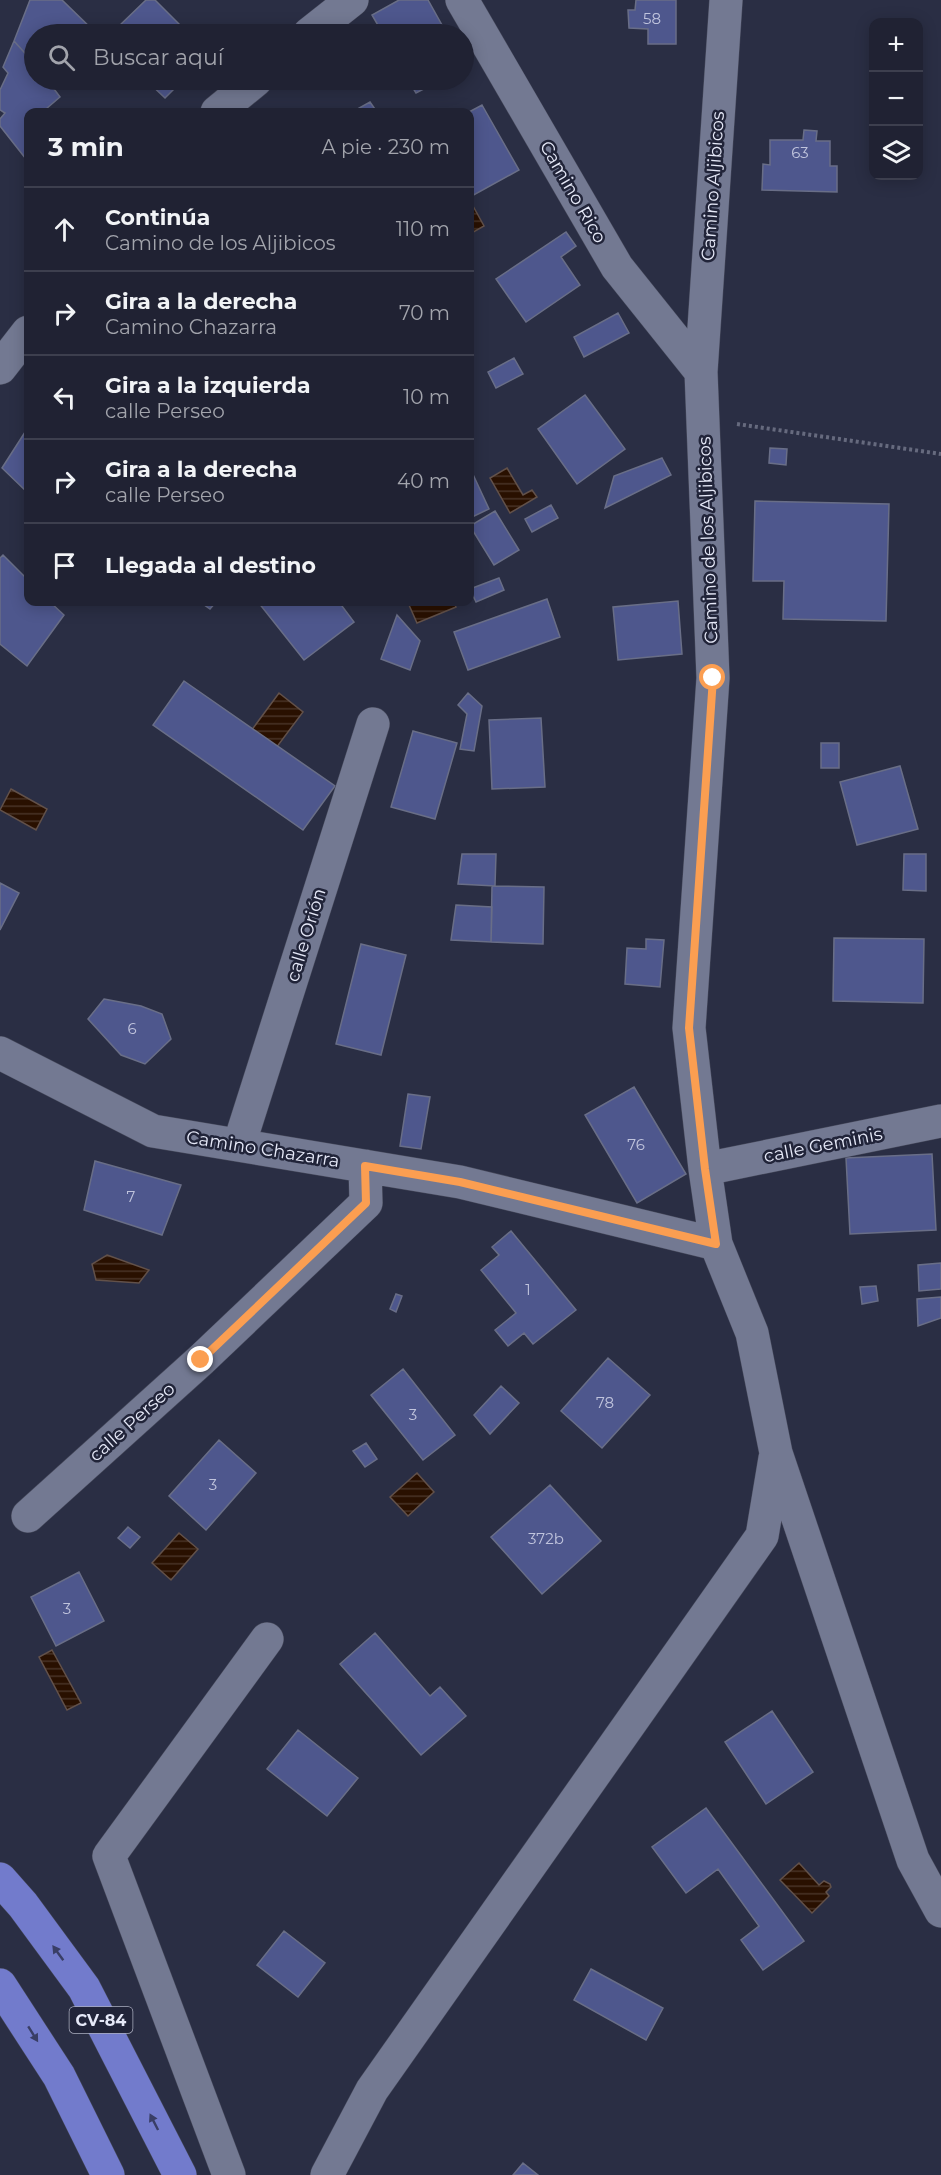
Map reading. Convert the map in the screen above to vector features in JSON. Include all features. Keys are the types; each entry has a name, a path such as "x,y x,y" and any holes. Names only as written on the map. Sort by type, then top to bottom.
{"main road":[{"name":"CV-84","path":"0,1880 23,1905 84,1988 180,2175"},
{"path":"0,1985 60,2076 108,2175"}],"street":[{"path":"322,24 352,0"},
{"name":"Camino Rico","path":"462,0 616,267 701,372"},
{"name":"Camino Aljibicos","path":"701,372 726,0"},
{"path":"222,108 244,90"},
{"path":"0,368 24,337"},
{"name":"Camino de los Aljibicos","path":"701,372 713,678 689,1028 716,1244 752,1333 776,1453"},
{"name":"calle Orión","path":"239,1145 372,724"},
{"name":"Camino Chazarra","path":"0,1053 153,1131 460,1182 716,1244"},
{"name":"calle Geminis","path":"705,1169 941,1121"},
{"name":"calle Perseo","path":"28,1516 201,1360 366,1203 365,1166"},
{"path":"776,1453 913,1860 941,1911"},
{"path":"327,2175 372,2090 762,1536 776,1453"},
{"path":"229,2175 109,1856 267,1639"}],"path":[{"path":"703,419 941,454"}],"shaded area":[{"path":"474,208 484,226 474,232"},
{"path":"507,468 523,495 532,490 537,497 510,513 490,478"},
{"path":"409,606 456,606 456,607 417,623"},
{"path":"279,693 303,712 273,752 248,735"},
{"path":"11,789 47,809 36,830 0,810"},
{"path":"107,1255 149,1270 139,1283 96,1280 92,1264"},
{"path":"417,1473 434,1492 408,1516 390,1497"},
{"path":"179,1533 198,1549 171,1580 152,1563"},
{"path":"52,1650 81,1703 67,1710 39,1657"},
{"path":"799,1863 819,1885 824,1881 831,1887 826,1892 829,1896 812,1913 780,1880"}],"building":[{"path":"30,0 62,0 87,24 24,24 24,52 14,41"},
{"path":"146,0 155,0 179,24 121,24"},
{"path":"399,0 428,0 441,24 377,24 372,15"},
{"path":"636,0 676,0 676,44 648,44 648,29 629,28 628,10 635,10"},
{"path":"14,41 24,52 24,90 55,90 60,97 47,108 24,108 24,156 0,126 0,119 5,113 0,110 0,90 8,73 3,67"},
{"path":"157,90 173,90 165,98"},
{"path":"370,102 374,108 359,108"},
{"path":"482,105 519,170 474,195 474,109"},
{"path":"804,130 817,131 816,141 830,141 830,166 837,166 837,192 762,190 763,164 770,165 770,140 803,140"},
{"path":"566,232 576,246 561,257 580,285 526,322 496,279"},
{"path":"618,313 629,333 584,357 574,337"},
{"path":"514,358 523,374 496,388 488,372"},
{"path":"585,395 625,449 577,484 538,429"},
{"path":"24,434 24,489 2,468"},
{"path":"770,448 787,449 786,465 769,463"},
{"path":"662,458 671,475 605,508 614,476"},
{"path":"474,477 489,509 474,516"},
{"path":"755,501 889,504 886,621 783,619 784,581 753,581"},
{"path":"551,505 558,518 532,532 525,519"},
{"path":"495,511 519,550 494,565 474,532 474,524"},
{"path":"3,555 24,576 24,606 54,606 64,615 27,666 0,644 0,558"},
{"path":"499,578 504,590 476,602 474,587"},
{"path":"547,599 560,637 468,670 454,632"},
{"path":"678,601 682,654 618,660 613,607"},
{"path":"261,606 342,606 354,622 304,660"},
{"path":"397,615 420,641 410,670 381,659"},
{"path":"184,681 335,786 303,830 153,725"},
{"path":"468,693 482,706 474,751 460,749 467,714 458,705"},
{"path":"541,718 545,787 492,789 489,720"},
{"path":"413,731 457,743 435,819 391,807"},
{"path":"821,743 839,743 839,768 821,768"},
{"path":"900,766 918,829 857,845 840,782"},
{"path":"462,854 496,854 495,886 458,884"},
{"path":"904,854 926,854 926,891 903,890"},
{"path":"0,883 19,893 0,930"},
{"path":"492,886 544,887 543,944 491,942"},
{"path":"456,905 492,907 491,942 451,940"},
{"path":"834,938 924,939 923,1003 833,1001"},
{"path":"646,939 664,940 660,987 625,984 627,948 646,949"},
{"path":"361,944 406,955 381,1055 336,1044"},
{"path":"104,999 141,1006 162,1014 171,1039 145,1064 121,1055 88,1019"},
{"path":"634,1087 686,1174 637,1203 585,1115"},
{"path":"408,1094 430,1097 421,1149 400,1146"},
{"path":"932,1154 936,1230 850,1234 846,1158"},
{"path":"95,1161 181,1185 162,1235 84,1210"},
{"path":"511,1231 576,1310 533,1344 524,1333 508,1346 495,1330 516,1313 481,1270 499,1255 492,1247"},
{"path":"941,1263 941,1289 919,1291 918,1265"},
{"path":"876,1286 878,1301 862,1304 860,1287"},
{"path":"396,1294 402,1296 396,1312 390,1309"},
{"path":"941,1297 941,1318 918,1326 917,1299"},
{"path":"608,1358 650,1395 602,1448 561,1411"},
{"path":"403,1369 455,1435 423,1460 371,1395"},
{"path":"501,1386 519,1403 490,1434 474,1415"},
{"path":"219,1440 256,1473 206,1530 169,1496"},
{"path":"366,1443 377,1459 365,1467 353,1451"},
{"path":"550,1485 601,1541 542,1594 491,1537"},
{"path":"128,1527 140,1537 130,1548 118,1538"},
{"path":"79,1572 104,1621 56,1646 31,1597"},
{"path":"375,1633 430,1696 440,1687 466,1716 421,1755 340,1664"},
{"path":"772,1711 813,1772 766,1804 725,1742"},
{"path":"298,1730 358,1778 327,1816 267,1769"},
{"path":"706,1808 804,1941 763,1970 741,1940 759,1926 718,1869 686,1893 652,1847"},
{"path":"284,1931 325,1963 298,1997 257,1965"},
{"path":"591,1969 663,2008 646,2040 574,2000"},
{"path":"523,2163 538,2175 513,2175"}],"route":[{"path":"201,1360 366,1203 365,1166 460,1182 716,1244 689,1028 713,678"}]}
